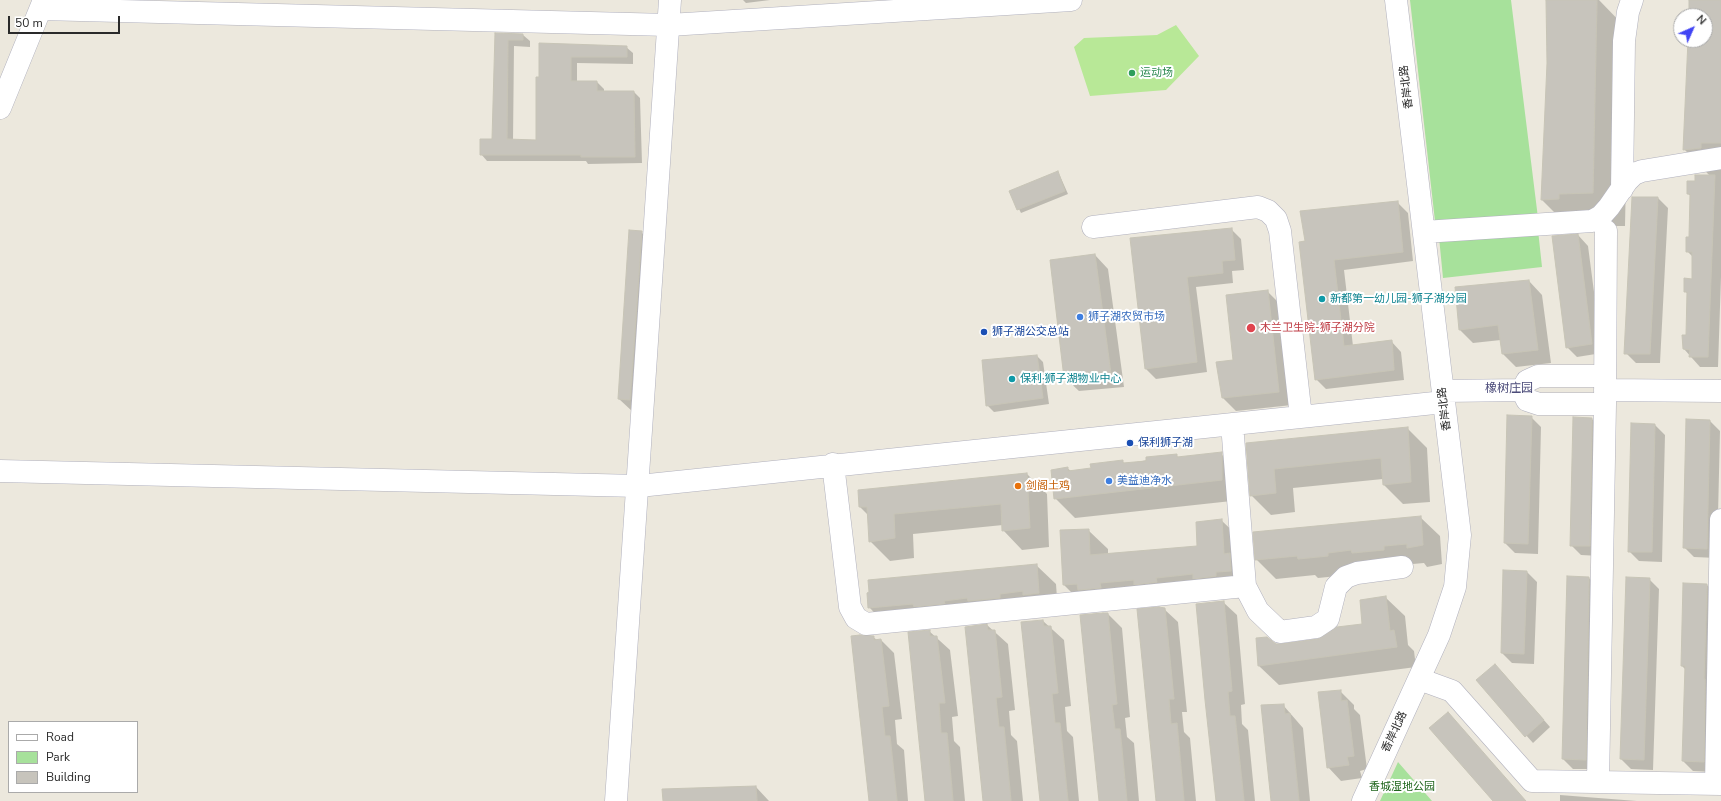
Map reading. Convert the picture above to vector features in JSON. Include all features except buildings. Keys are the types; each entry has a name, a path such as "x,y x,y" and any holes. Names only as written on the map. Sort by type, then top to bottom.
{"street":[{"path":"616,801 639,486 670,0"},
{"path":"0,108 43,4 669,24 1070,0"},
{"name":"香岸北路","path":"1363,801 1439,635 1455,587 1460,535 1396,0"},
{"path":"1622,189 1624,41 1628,12 1632,0"},
{"path":"1424,232 1592,221 1602,216 1634,174 1642,171 1721,158"},
{"path":"1093,227 1258,207 1268,211 1276,220 1280,231 1301,417"},
{"path":"1598,782 1605,390 1606,231"},
{"path":"0,470 639,486 833,464 1301,417 1443,397 1522,390 1527,381 1538,376 1605,390 1721,391"},
{"path":"1232,424 1245,586 1258,611 1280,632 1316,627 1328,619 1336,587 1346,577 1357,573 1402,567"},
{"path":"833,464 850,607 856,618 866,624 1245,586"},
{"path":"1419,679 1452,691 1532,781 1719,784 1721,520"}],"green space":[{"path":"1410,0 1511,0 1538,218 1435,221"},
{"name":"运动场","path":"1176,25 1199,56 1166,90 1090,96 1074,47 1084,38 1157,35"},
{"path":"1538,230 1542,267 1443,278 1439,237"},
{"name":"香城湿地公园","path":"1398,762 1432,801 1380,801"}],"place":[{"name":"运动场","path":"1132,73"},
{"name":"新都第一幼儿园-狮子湖分园","path":"1322,299"},
{"name":"狮子湖农贸市场","path":"1080,317"},
{"name":"木兰卫生院-狮子湖分院","path":"1251,328"},
{"name":"狮子湖公交总站","path":"984,332"},
{"name":"保利·狮子湖物业中心","path":"1012,379"},
{"name":"保利狮子湖","path":"1130,443"},
{"name":"美益迪净水","path":"1109,481"},
{"name":"剑阁土鸡","path":"1018,486"}],"district":[{"name":"橡树庄园","path":"1509,389"}]}
